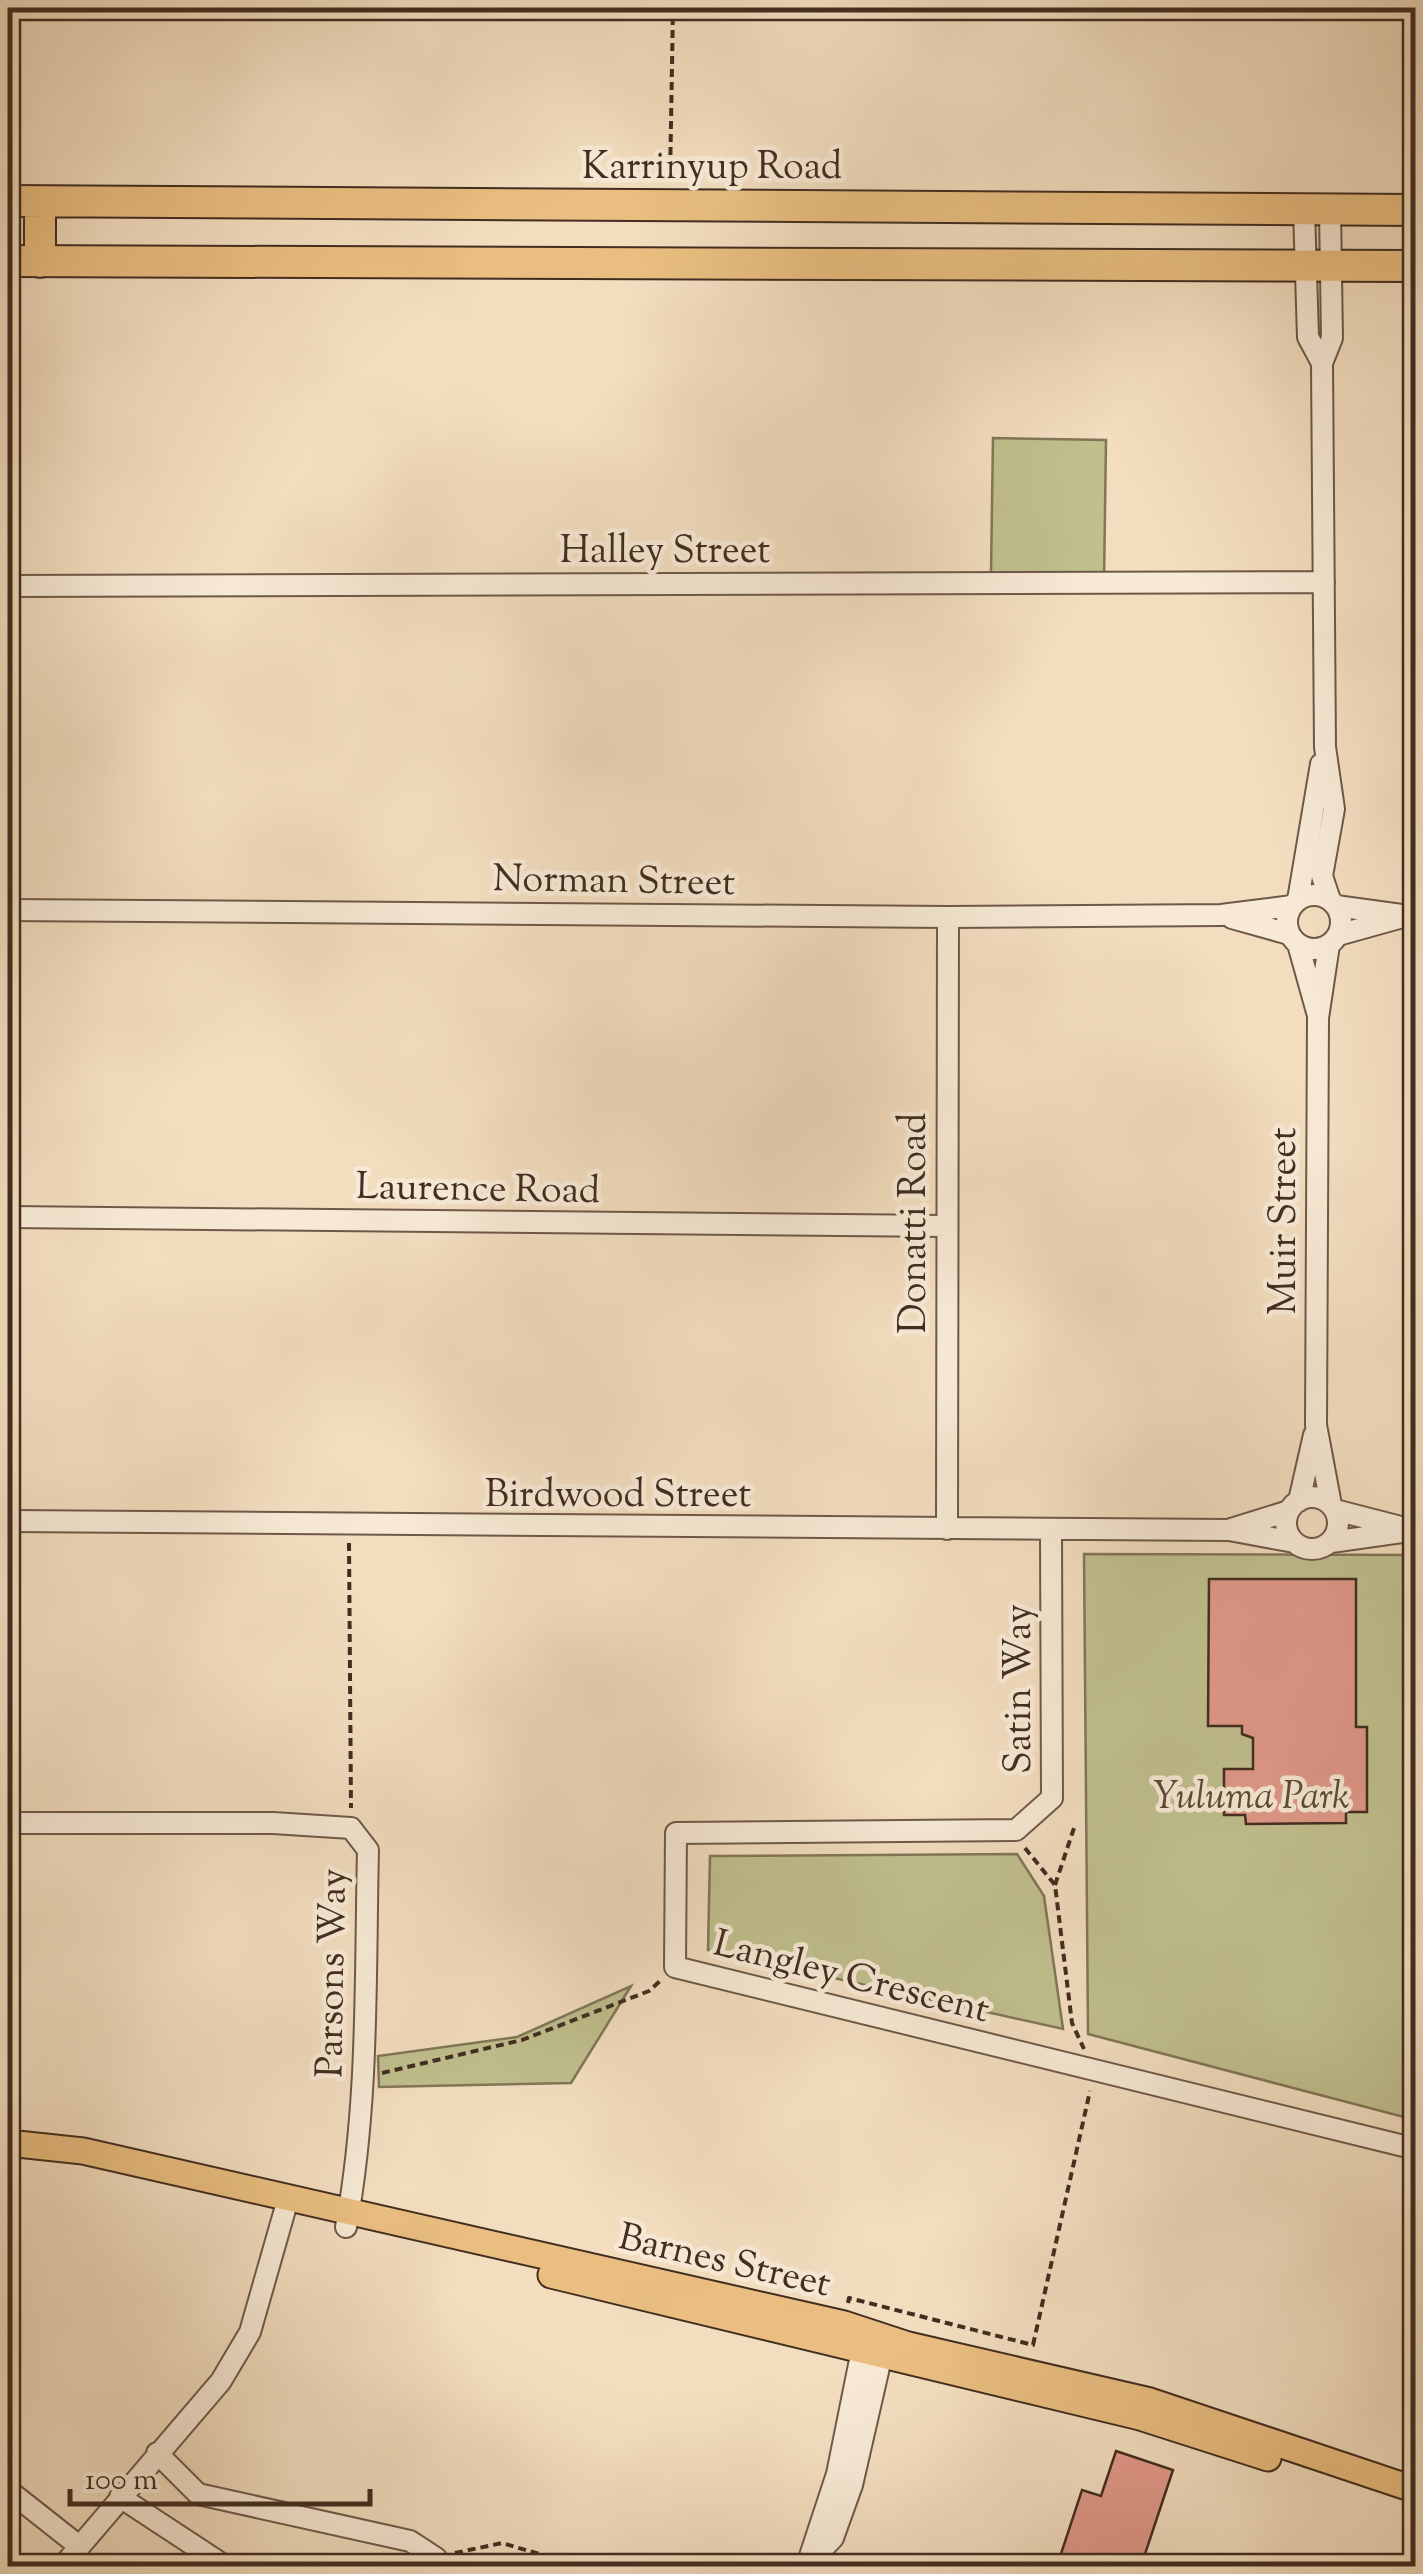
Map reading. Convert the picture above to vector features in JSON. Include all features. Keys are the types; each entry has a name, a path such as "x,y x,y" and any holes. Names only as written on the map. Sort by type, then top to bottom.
{"highway":[{"name":"Karrinyup Road","path":"8,201 1416,210"},
{"path":"40,202 40,262"},
{"path":"8,262 1416,266"}],"main road":[{"name":"Barnes Street","path":"8,2143 84,2152 287,2206"},
{"name":"Barnes Street","path":"8,2160 77,2166 348,2219 874,2345 1140,2417 1416,2506"},
{"name":"Barnes Street","path":"874,2345 1150,2401 1416,2490"}],"street":[{"path":"1317,210 1318,266 1308,337 1322,363 1325,748 1334,809 1322,876 1341,920 1334,940"},
{"name":"Halley Street","path":"8,586 1324,582"},
{"path":"1325,748 1295,903 1286,920 1293,939 1310,949 1411,917"},
{"path":"1295,903 1314,895 1333,903 1411,917"},
{"name":"Norman Street","path":"8,910 948,918 1221,915 1295,903"},
{"name":"Norman Street","path":"1221,915 1293,939"},
{"name":"Donatti Road","path":"948,918 948,1529"},
{"name":"Muir Street","path":"1293,939 1318,1018"},
{"name":"Muir Street","path":"1333,1508 1316,1425 1318,1018 1334,940"},
{"name":"Laurence Road","path":"8,1217 947,1226"},
{"name":"Muir Street","path":"1294,1506 1316,1425"},
{"path":"1312,1497 1333,1508 1414,1530 1331,1542 1312,1550 1294,1542 1287,1530 1294,1506 1312,1497"},
{"name":"Birdwood Street","path":"1229,1530 1294,1506"},
{"path":"1331,1542 1339,1524 1333,1508"},
{"name":"Birdwood Street","path":"8,1521 1052,1532 1229,1530 1294,1542"},
{"name":"Satin Way","path":"1016,1830 1052,1798 1052,1532"},
{"name":"Parsons Way","path":"8,1823 273,1823 351,1828 368,1850 363,2079 358,2163 348,2219"},
{"name":"Langley Crescent","path":"1016,1830 676,1833 675,1967 1416,2149"},
{"path":"62,2566 221,2380 250,2332 287,2206"},
{"path":"808,2566 833,2538 852,2485 874,2345"},
{"path":"157,2453 198,2494 410,2540 435,2562"},
{"path":"8,2490 79,2546"},
{"path":"120,2497 225,2566"}],"path":[{"path":"672,181 673,8"},
{"path":"349,1526 351,1828"},
{"path":"850,2298 1033,2345 1094,2072 1072,2023 1056,1885 1074,1828"},
{"path":"1016,1830 1029,1858 1056,1885"},
{"path":"363,2079 522,2040 649,1991 675,1967"},
{"path":"435,2562 502,2542 580,2566"}],"green space":[{"path":"993,438 1106,440 1104,583 991,573"},
{"name":"Yuluma Park","path":"1084,1554 1415,1555 1415,2120 1088,2034"},
{"path":"1017,1854 1044,1896 1063,2029 708,1950 710,1856"},
{"path":"631,1986 571,2083 379,2087 378,2056 517,2037"}],"building":[{"path":"1209,1579 1356,1579 1356,1727 1367,1727 1367,1812 1346,1812 1346,1823 1246,1824 1245,1815 1224,1815 1224,1769 1253,1769 1253,1738 1242,1734 1242,1726 1208,1726"},
{"path":"1116,2451 1173,2470 1141,2566 1057,2566 1082,2490 1101,2496"}]}
